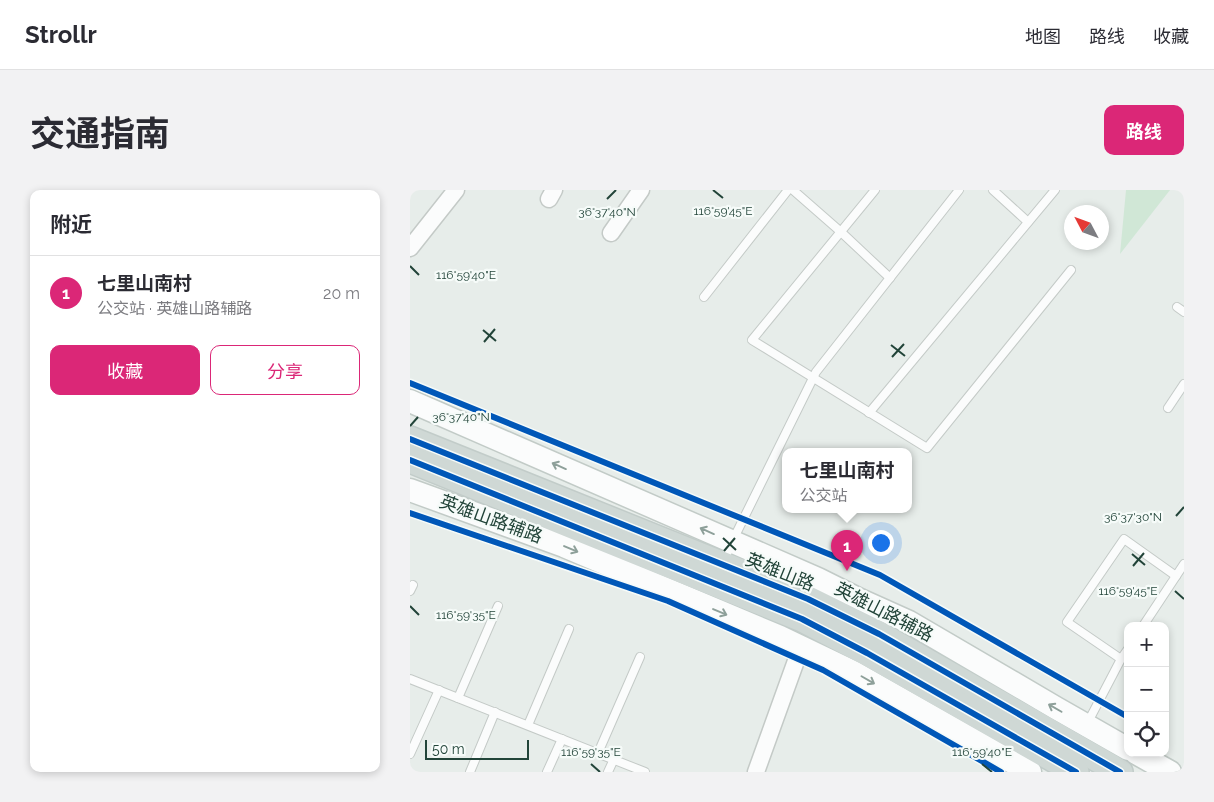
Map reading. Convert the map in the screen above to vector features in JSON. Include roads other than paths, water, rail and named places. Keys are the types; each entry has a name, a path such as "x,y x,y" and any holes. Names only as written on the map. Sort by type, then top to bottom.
{"main road":[{"name":"英雄山路","path":"410,439 808,599 1080,736 1120,772"},
{"name":"英雄山路","path":"410,460 802,618 1076,772"}],"street":[{"path":"410,248 456,190"},
{"path":"611,233 641,190"},
{"name":"英雄山路辅路","path":"410,401 818,579 909,622 1080,736 1124,747"},
{"name":"英雄山路辅路","path":"410,490 564,546 771,633 855,673 1030,772"},
{"path":"756,772 801,647"},
{"path":"1143,757 1170,772"}],"lane":[{"path":"704,298 788,190"},
{"path":"793,190 890,278"},
{"path":"875,190 752,340 927,448 1071,270"},
{"path":"722,565 816,372 959,190"},
{"path":"993,190 1028,222"},
{"path":"869,413 1055,190"},
{"path":"1177,307 1184,312"},
{"path":"1168,408 1184,384"},
{"path":"1121,659 1067,622 1124,539 1176,576"},
{"path":"1146,622 1184,564"},
{"path":"458,698 498,606"},
{"path":"528,725 569,629"},
{"path":"1080,736 1124,655"},
{"path":"598,753 640,657"},
{"path":"410,679 646,772"},
{"path":"410,754 439,690"},
{"path":"470,772 495,712"},
{"path":"547,772 562,739"},
{"path":"608,772 614,759"}],"place":[{"name":"七里山南村","path":"847,571"}]}
